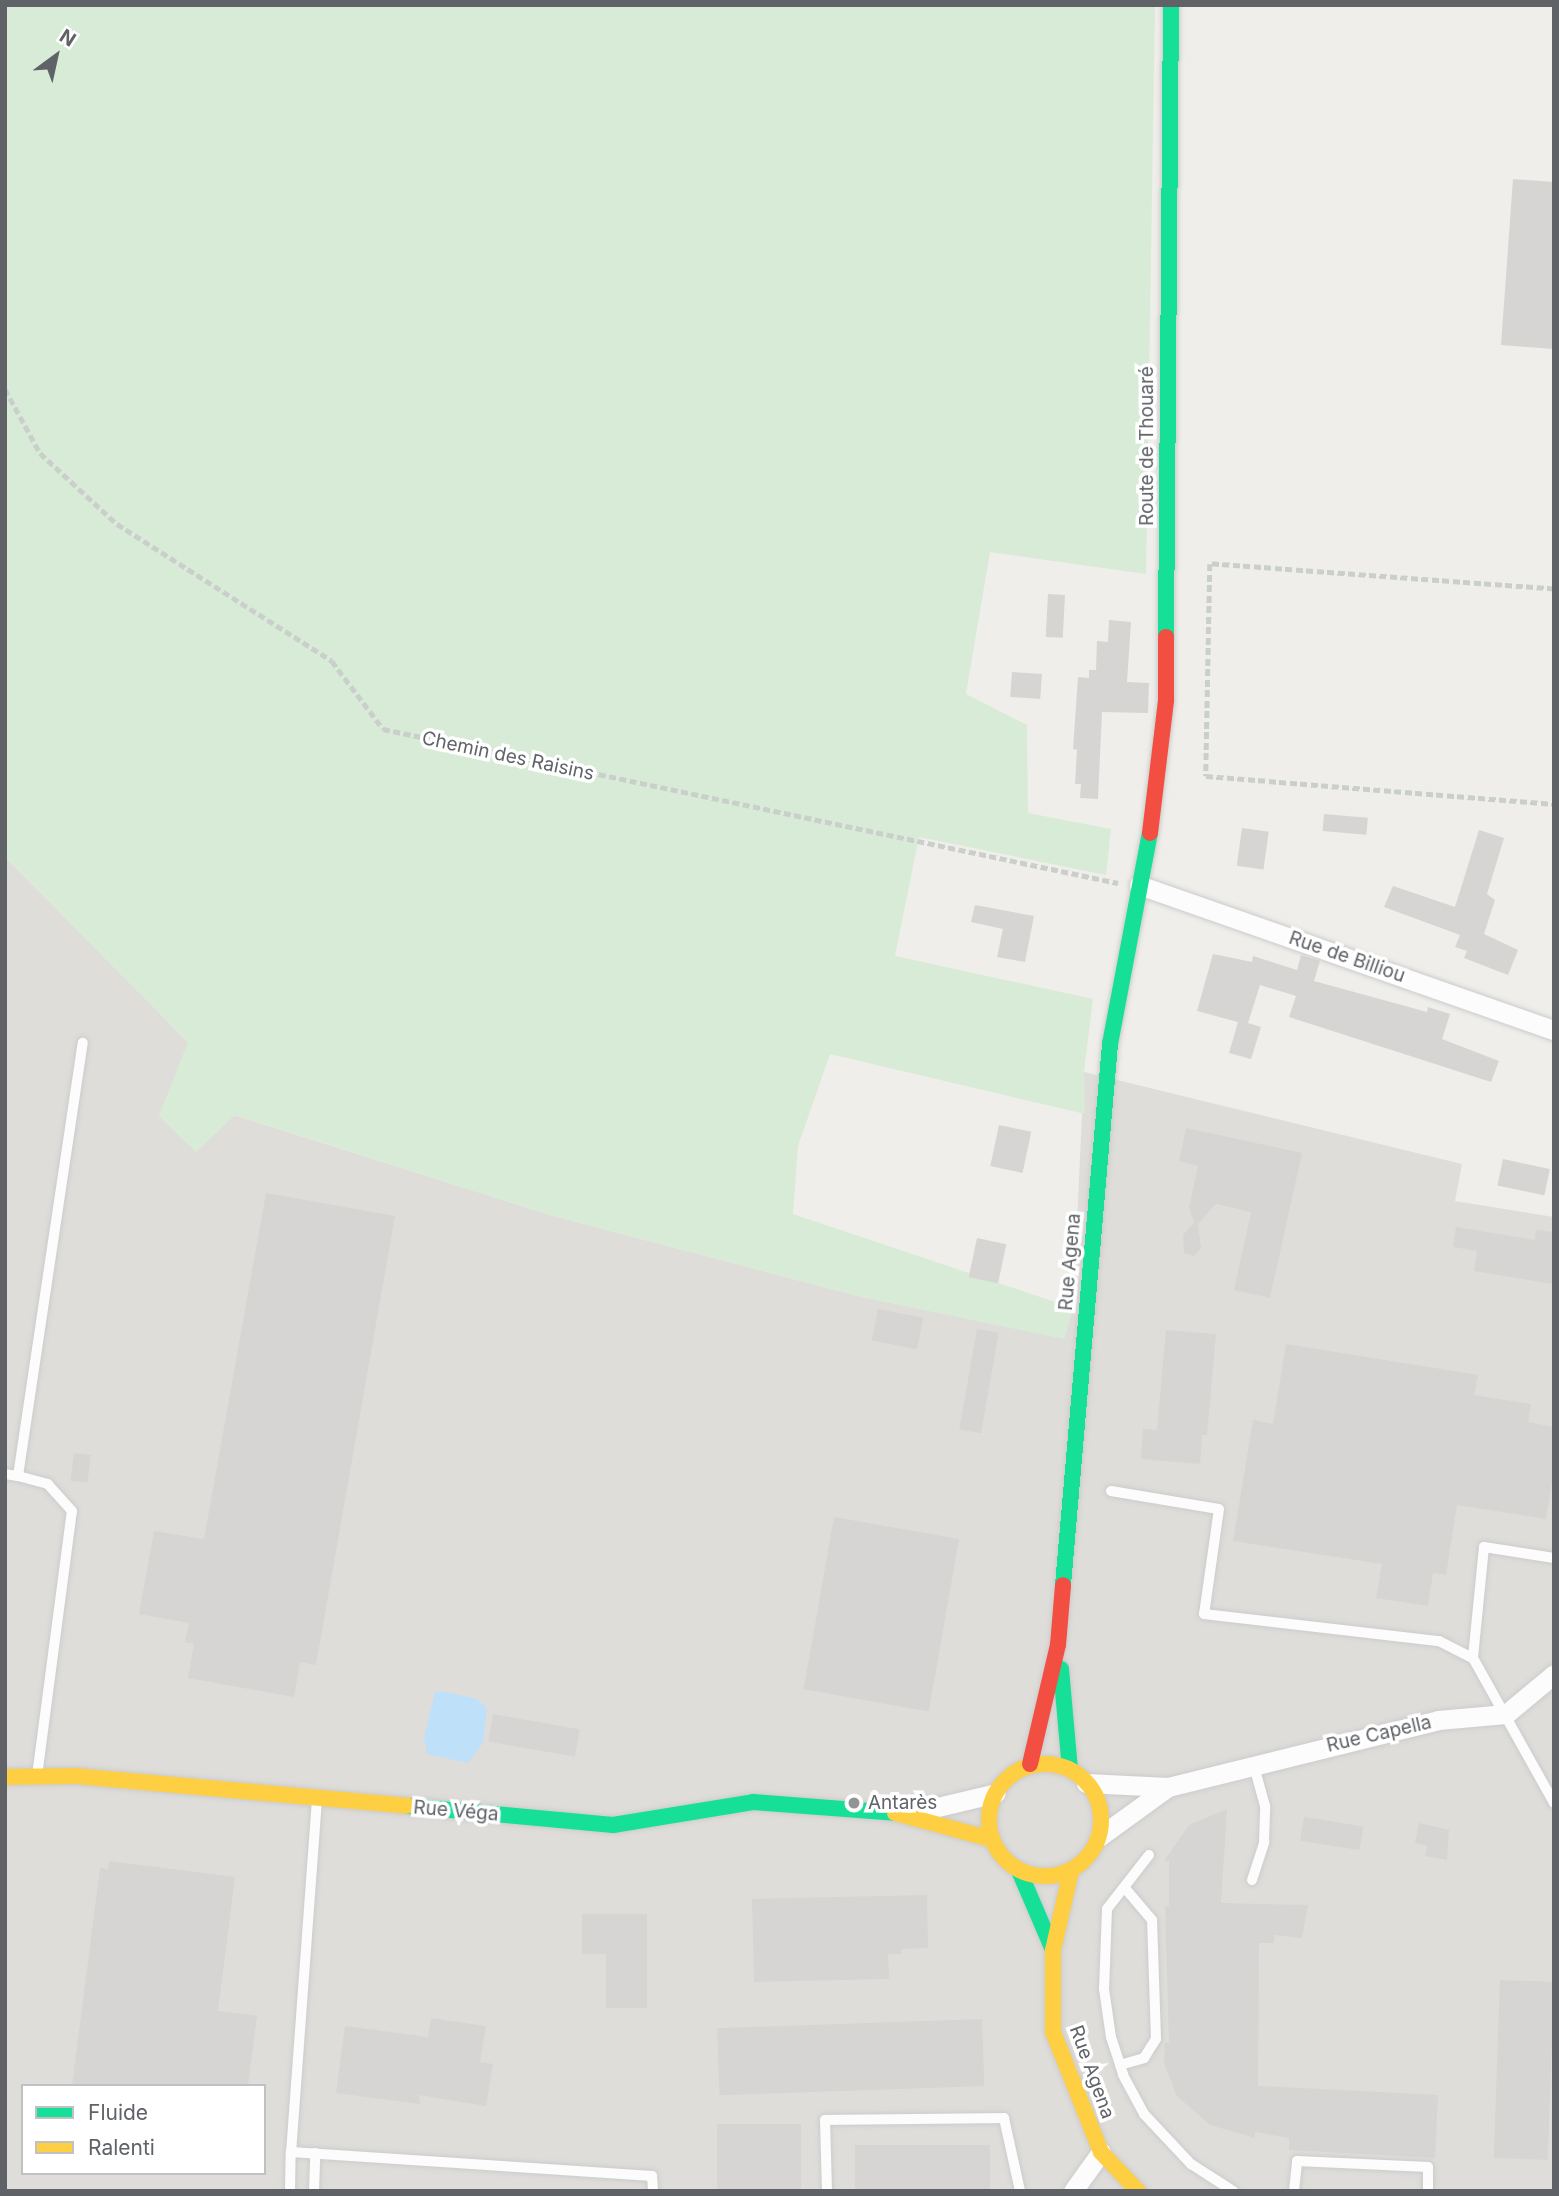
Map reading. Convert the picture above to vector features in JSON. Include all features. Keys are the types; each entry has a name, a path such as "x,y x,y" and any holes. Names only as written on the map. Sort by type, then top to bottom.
{"main road":[{"name":"Route de Thouaré","path":"1139,885 1154,813 1166,699 1171,5"},
{"name":"Rue Agena","path":"1030,1764 1058,1645 1110,1044 1139,885"},
{"name":"Rue Agena","path":"1058,1645 1070,1769"},
{"path":"1051,1763 1070,1769 1086,1783 1101,1816 1099,1837 1071,1871 1046,1878 1020,1873 999,1854 991,1839 989,1821 996,1793 1013,1773 1030,1764 1051,1763"},
{"name":"Rue Véga","path":"6,1782 36,1776 613,1825 753,1802 906,1814 991,1839"},
{"name":"Rue Agena","path":"1071,1871 1053,1950 1053,2032 1101,2152 1138,2191"},
{"name":"Rue Agena","path":"1020,1873 1053,1950"}],"street":[{"name":"Rue de Billiou","path":"1139,885 1554,1030"},
{"path":"1506,1714 1554,1674"},
{"name":"Rue Capella","path":"1086,1783 1168,1787 1438,1720 1506,1714"},
{"name":"Rue Capella","path":"1099,1837 1168,1787"},
{"name":"Rue Véga","path":"906,1814 996,1793"},
{"path":"1073,2191 1101,2152"}],"lane":[{"path":"18,1476 83,1044"},
{"path":"5,1474 48,1484 72,1511 36,1776"},
{"path":"1111,1492 1219,1509 1204,1614 1439,1641 1473,1658 1554,1803"},
{"path":"1473,1658 1484,1547 1554,1558"},
{"path":"1252,1880 1264,1842 1265,1806 1254,1766"},
{"path":"290,2191 317,1798"},
{"path":"1149,1855 1107,1909 1104,1989 1120,2065 1144,2113 1167,2141 1191,2164 1233,2191"},
{"path":"1120,2065 1144,2058 1156,2039 1152,1920 1124,1887"},
{"path":"827,2191 825,2120 1004,2118 1020,2191"},
{"path":"291,2152 652,2176 653,2191"},
{"path":"314,2191 315,2153"},
{"path":"1294,2191 1297,2161 1428,2167 1428,2191"}],"path":[{"name":"Chemin des Raisins","path":"5,389 40,453 117,524 332,661 383,729 1091,881 1139,885"},
{"path":"1554,589 1210,564 1206,776 1554,804"}],"shaded area":[{"path":"5,857 189,1043 159,1116 234,1115 550,1215 862,1297 1064,1338 1073,1308 1084,1072 1462,1164 1455,1201 1554,1217 1554,2191 5,2191"}],"green space":[{"path":"5,5 1155,5 1146,574 990,552 966,694 1027,725 1028,813 1111,829 1106,875 919,837 895,956 1093,999 1084,1072 1085,1114 830,1054 798,1146 793,1214 1073,1308 1064,1339 862,1297 550,1215 235,1115 196,1152 159,1116 188,1042 5,857"}],"water":[{"path":"442,1691 477,1699 487,1708 483,1743 468,1763 427,1754 424,1738 435,1692"}],"building":[{"path":"1513,179 1554,182 1554,349 1501,345"},
{"path":"1048,594 1065,595 1063,638 1046,637"},
{"path":"1109,620 1131,622 1127,682 1149,683 1148,713 1102,712 1098,799 1080,798 1081,784 1075,784 1077,750 1073,749 1078,677 1089,678 1089,670 1096,670 1097,641 1108,642"},
{"path":"1012,672 1042,674 1040,699 1010,697"},
{"path":"1324,814 1368,818 1366,835 1323,831"},
{"path":"1242,828 1269,832 1263,869 1237,866"},
{"path":"1479,830 1504,838 1487,894 1495,900 1484,934 1518,950 1508,975 1464,958 1467,951 1455,947 1460,935 1384,907 1393,886 1455,907"},
{"path":"975,905 1034,916 1025,962 997,957 1003,929 971,922"},
{"path":"1213,954 1252,962 1253,956 1297,970 1301,955 1320,961 1314,981 1427,1012 1428,1007 1450,1014 1442,1039 1499,1061 1491,1082 1289,1017 1296,996 1260,985 1248,1023 1261,1027 1251,1059 1229,1053 1238,1022 1197,1011"},
{"path":"999,1125 1031,1132 1023,1173 990,1166"},
{"path":"1186,1128 1302,1153 1270,1298 1234,1290 1251,1212 1216,1204 1198,1224 1201,1248 1194,1256 1184,1253 1183,1235 1194,1223 1189,1207 1198,1166 1179,1161"},
{"path":"1503,1159 1550,1169 1544,1195 1497,1185"},
{"path":"266,1193 395,1216 316,1665 300,1662 294,1697 188,1678 194,1644 185,1642 189,1623 139,1614 154,1531 204,1539"},
{"path":"1456,1227 1535,1240 1536,1230 1554,1232 1554,1284 1474,1271 1477,1251 1453,1247"},
{"path":"977,1238 1006,1244 998,1283 969,1277"},
{"path":"878,1309 923,1318 917,1349 872,1340"},
{"path":"977,1329 999,1333 981,1433 959,1429"},
{"path":"1166,1330 1216,1334 1207,1435 1202,1435 1200,1464 1141,1459 1143,1429 1157,1430"},
{"path":"1286,1344 1478,1375 1474,1395 1531,1404 1528,1422 1554,1427 1554,1470 1546,1519 1457,1505 1446,1575 1433,1573 1428,1606 1376,1598 1382,1564 1233,1541 1253,1420 1273,1424"},
{"path":"74,1453 91,1455 87,1483 71,1481"},
{"path":"834,1517 959,1539 929,1711 804,1689"},
{"path":"493,1714 580,1729 575,1757 488,1742"},
{"path":"1227,1809 1221,1903 1308,1905 1302,1938 1274,1935 1274,1943 1259,1943 1258,2086 1438,2095 1435,2158 1289,2150 1289,2138 1255,2132 1255,2138 1210,2125 1177,2096 1164,2063 1165,2043 1169,2043 1165,1906 1169,1906 1169,1861 1164,1861 1189,1825"},
{"path":"1304,1817 1363,1826 1360,1850 1300,1841"},
{"path":"1419,1823 1449,1830 1447,1860 1425,1856 1427,1846 1415,1843"},
{"path":"109,1861 235,1877 218,2011 257,2016 248,2084 72,2084 100,1868 108,1869"},
{"path":"927,1895 928,1948 901,1949 901,1954 888,1954 889,1979 754,1982 752,1899"},
{"path":"582,1914 647,1914 647,2008 606,2008 606,1954 582,1954"},
{"path":"1500,1980 1554,1982 1548,2160 1494,2158"},
{"path":"431,2018 486,2026 480,2062 493,2064 486,2106 419,2095 420,2104 336,2093 345,2026 428,2037"},
{"path":"982,2019 984,2086 719,2095 717,2028"},
{"path":"717,2124 801,2124 801,2191 717,2191"},
{"path":"855,2145 990,2145 990,2191 855,2191"}],"traffic: fast":[{"path":"1166,637 1171,5"},
{"path":"1063,1585 1110,1044 1150,833"},
{"path":"1061,1669 1070,1769"},
{"path":"408,1806 613,1825 753,1802 895,1813"},
{"path":"1020,1873 1053,1950"}],"traffic: slow":[{"path":"1045,1764 1067,1768 1085,1780 1097,1798 1101,1820 1097,1842 1085,1860 1067,1872 1045,1876 1023,1872 1005,1860 993,1842 989,1820 993,1798 1005,1780 1023,1768 1045,1764"},
{"path":"5,1777 75,1776 408,1806"},
{"path":"895,1813 991,1839"},
{"path":"1071,1871 1053,1950 1053,2032 1101,2152 1138,2191"}],"traffic: jam":[{"path":"1150,833 1166,700 1166,637"},
{"path":"1030,1764 1058,1645 1063,1585"}],"place":[{"name":"Antarès","path":"854,1803"}]}
